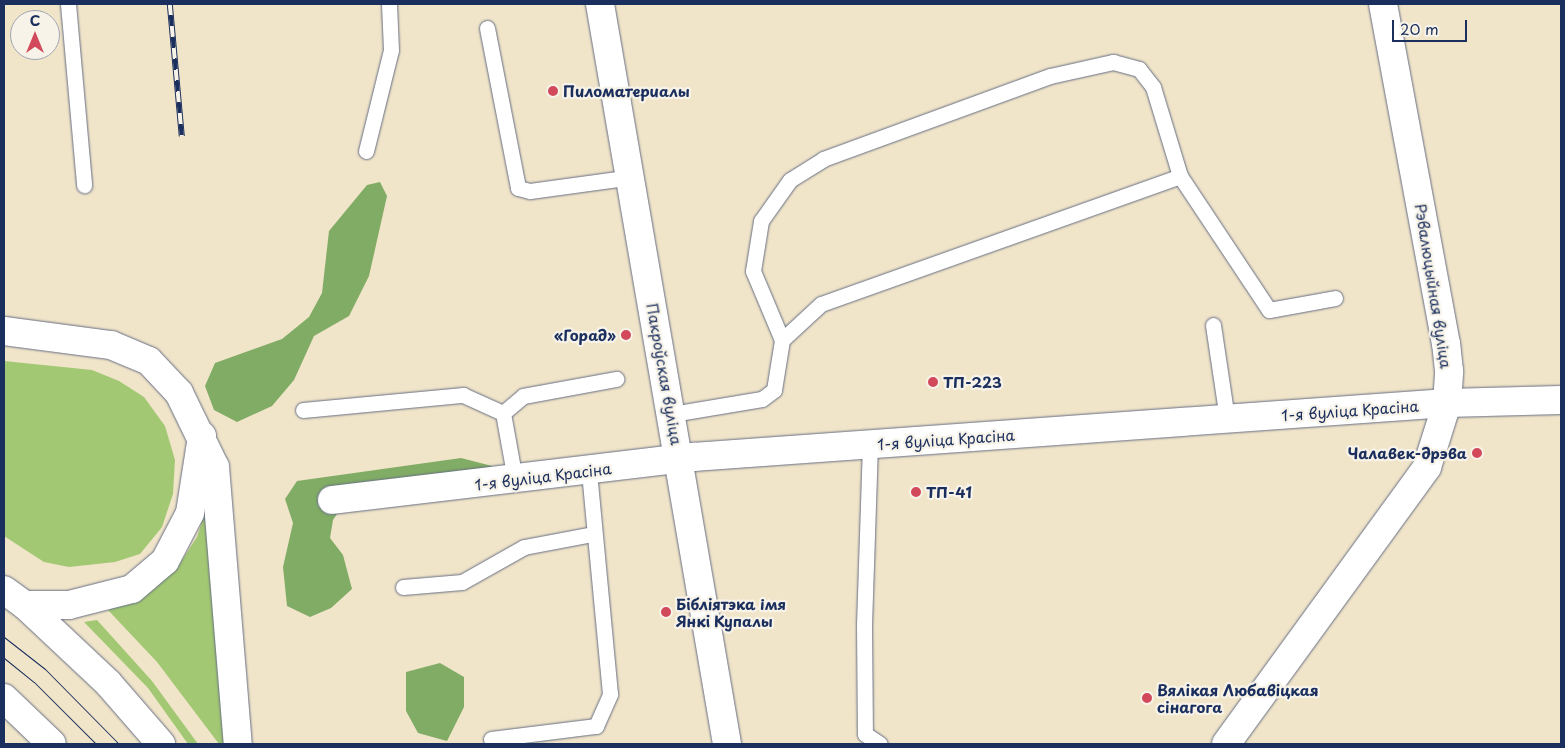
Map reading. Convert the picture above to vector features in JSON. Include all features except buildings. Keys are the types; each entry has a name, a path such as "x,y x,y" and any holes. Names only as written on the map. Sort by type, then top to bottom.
{"street":[{"name":"Пакроўская вуліца","path":"600,4 632,177 727,744"},
{"name":"Рэвалюцыйная вуліца","path":"1226,744 1427,467 1447,404 1449,371 1446,344 1383,4"},
{"path":"4,331 111,345 149,361 179,394 202,436 215,467 238,744"},
{"name":"1-я вуліца Красіна","path":"332,500 515,480 680,459 1447,404 1561,400"},
{"path":"14,598 69,605 132,589 166,561 190,513 202,436"},
{"path":"14,598 108,684 161,744"},
{"path":"4,698 52,744"}],"lane":[{"path":"68,4 84,184"},
{"path":"366,151 391,50 389,4"},
{"path":"487,28 518,188 530,191 632,177"},
{"path":"672,414 762,399 774,390 782,340 753,272 761,221 790,180 823,159 1050,76 1113,62 1139,69 1153,87 1180,176 1269,310 1335,298"},
{"path":"782,340 820,304 1180,176"},
{"path":"1213,325 1227,419"},
{"path":"503,413 522,396 616,379"},
{"path":"303,410 463,395 503,413"},
{"path":"503,413 515,480"},
{"path":"870,444 864,625 865,734 880,744"},
{"path":"491,739 596,726 610,694 593,534 589,470"},
{"path":"403,586 462,582 524,547 593,534"}],"green space":[{"path":"380,182 387,196 369,276 349,316 314,336 294,380 272,406 237,422 214,410 205,386 215,363 282,339 309,317 322,293 329,231 367,185"},
{"path":"4,361 92,370 119,381 144,397 165,426 175,460 173,494 162,527 140,554 115,562 69,567 44,562 4,536"},
{"path":"461,458 492,466 489,481 350,494 333,520 330,538 343,555 352,589 331,608 310,617 287,606 283,567 293,523 285,499 297,481"},
{"path":"206,509 225,744 219,744 157,662 108,610 151,591 179,565 197,537"},
{"path":"97,620 152,681 198,744 188,744 148,688 84,622"},
{"path":"440,663 464,677 464,707 447,741 418,733 406,711 406,672"}],"tram line":[{"path":"4,637 45,669 119,744"},
{"path":"4,658 34,682 96,744"}],"railway":[{"path":"170,4 182,136"}],"place":[{"name":"Пиломатериалы","path":"553,91"},
{"name":"«Горад»","path":"626,335"},
{"name":"ТП-223","path":"933,382"},
{"name":"Чалавек-дрэва","path":"1477,453"},
{"name":"ТП-41","path":"916,492"},
{"name":"Бібліятэка імя Янкі Купалы","path":"666,612"},
{"name":"Вялікая Любавіцкая сінагога","path":"1147,698"}]}
